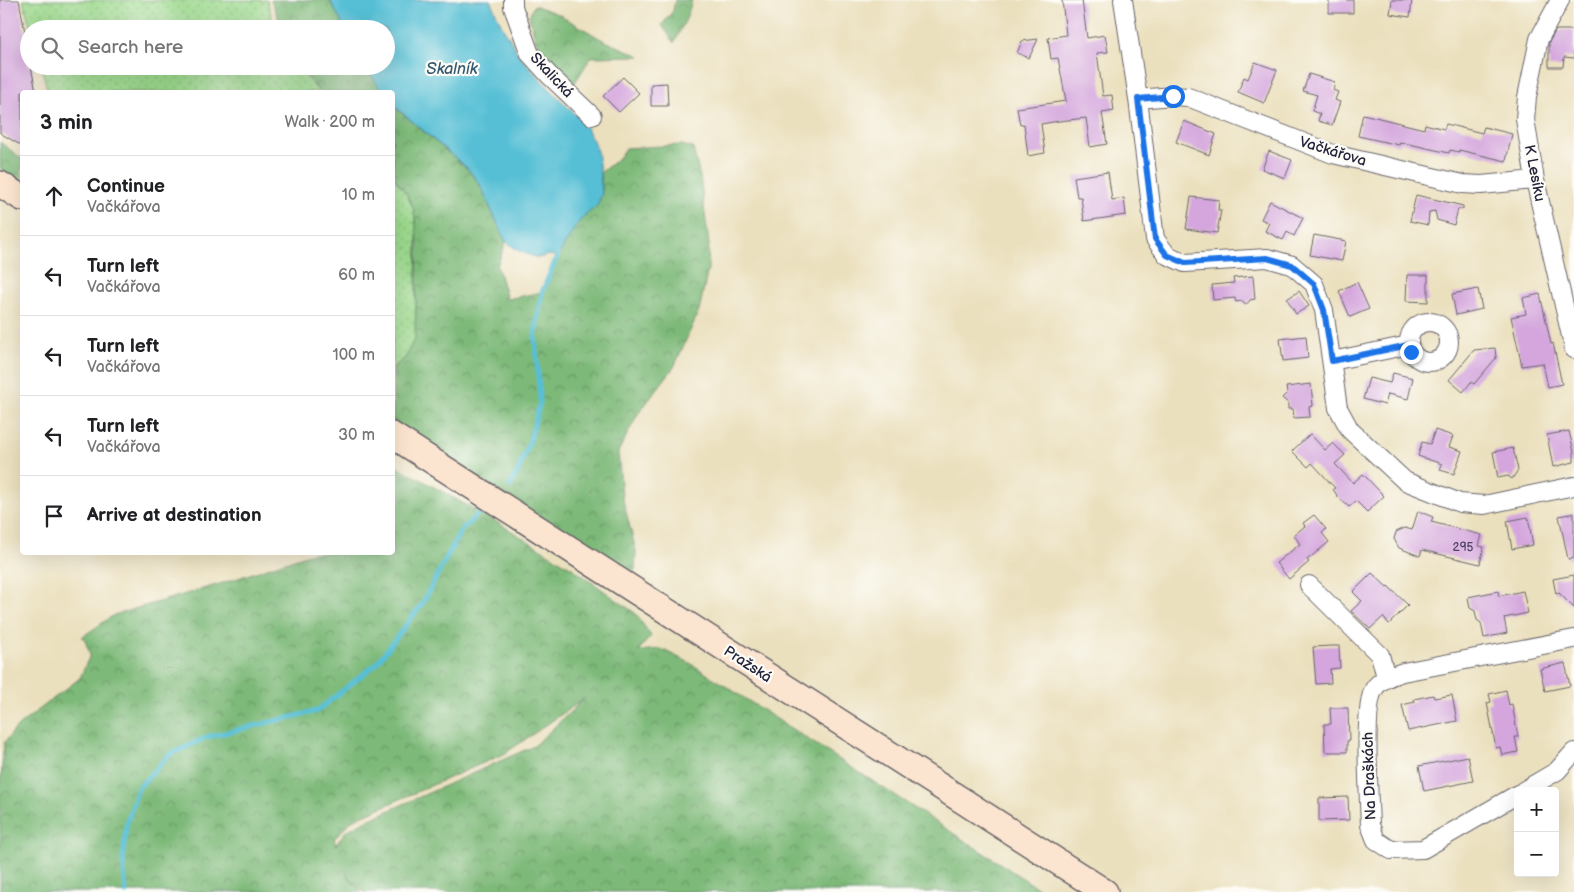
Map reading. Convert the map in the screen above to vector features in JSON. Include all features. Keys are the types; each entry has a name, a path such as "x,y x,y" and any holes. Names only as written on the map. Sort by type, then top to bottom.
{"main road":[{"path":"0,184 20,197"},
{"name":"Pražská","path":"395,437 1105,892"}],"street":[{"name":"Skalická","path":"513,0 513,8 530,54 592,116"},
{"path":"1123,0 1138,99 1155,239 1167,255 1185,263 1267,258 1292,265 1314,284 1324,310 1338,408 1350,430 1404,481 1460,503 1484,505 1574,486"},
{"name":"K Lesíku","path":"1560,0 1539,39 1527,97 1525,119 1535,180 1574,349"},
{"name":"Vačkářova","path":"1138,99 1173,96 1188,97 1332,154 1463,184 1481,185 1535,180"},
{"path":"1332,361 1409,345"},
{"path":"1309,585 1380,655 1386,678 1403,672 1574,639"},
{"name":"Na Draškách","path":"1386,678 1373,689 1368,711 1370,825 1376,840 1391,850 1423,849 1514,796"},
{"path":"1530,787 1557,771 1574,752"}],"green space":[{"path":"23,0 267,0 273,20 29,20"},
{"path":"271,0 330,0 340,20 279,20"},
{"path":"675,0 692,0 687,17 674,43 662,25 673,11"},
{"path":"534,5 558,14 603,40 640,56 591,57 574,84 536,42 529,16"},
{"path":"43,75 305,75 317,90 47,90"},
{"path":"306,75 372,75 381,90 318,90"},
{"path":"395,108 467,168 479,183 506,242 497,266 507,299 542,292 567,239 601,196 600,173 620,157 625,148 682,145 693,148 700,177 709,244 708,269 699,311 674,367 638,414 618,452 622,496 636,551 635,569 631,576 395,424 395,366 406,357 415,337 418,245 414,210 406,193 395,179"},
{"path":"0,142 20,157 20,182 0,168"},
{"path":"395,180 406,193 414,210 417,229 415,337 406,357 395,366"},
{"path":"395,465 500,524 572,568 635,613 651,636 638,651 661,649 690,663 1044,892 364,892 346,874 362,892 0,892 0,788 4,743 18,726 80,678 90,655 85,640 82,637 114,615 223,583 306,555 395,555","holes":["585,698 534,746 361,823 345,832 336,845 334,839 352,820 504,754"]}],"water":[{"name":"Skalník","path":"330,0 490,0 519,55 582,121 594,142 598,155 602,193 597,206 578,223 557,257 550,255 538,258 521,252 506,242 479,183 467,168 395,107 395,90 381,90 372,75 395,75 395,20 340,20"}],"building":[{"path":"0,0 19,0 23,20 20,20 20,75 33,75 36,90 20,90 20,145 0,133"},
{"path":"1062,0 1082,0 1087,38 1105,35 1108,52 1097,53 1103,96 1112,95 1114,111 1102,113 1107,144 1090,147 1086,118 1059,121 1041,124 1045,153 1028,156 1024,124 1020,125 1017,108 1066,101 1058,58 1051,59 1048,38 1066,35"},
{"path":"1329,0 1353,0 1353,13 1329,13"},
{"path":"1392,0 1412,0 1410,17 1390,14"},
{"path":"1556,30 1574,30 1574,58 1564,57 1563,67 1549,67 1549,42"},
{"path":"1038,39 1029,58 1017,53 1022,41"},
{"path":"1255,62 1277,70 1264,103 1238,92 1244,77 1248,79"},
{"path":"1309,74 1335,82 1333,90 1338,92 1335,100 1340,102 1332,125 1318,121 1320,114 1312,111 1317,95 1303,91"},
{"path":"623,77 639,93 619,112 603,96"},
{"path":"667,83 668,106 651,106 651,84"},
{"path":"1363,114 1424,129 1425,124 1444,129 1446,124 1482,133 1484,127 1512,134 1506,161 1459,150 1459,152 1450,150 1449,153 1400,142 1399,145 1358,136"},
{"path":"1184,121 1216,134 1209,155 1176,142"},
{"path":"1269,151 1292,160 1285,178 1262,169"},
{"path":"1108,172 1112,200 1124,198 1126,215 1084,221 1081,197 1077,197 1074,177"},
{"path":"1416,195 1463,206 1463,209 1458,209 1454,225 1437,220 1435,211 1429,212 1428,225 1410,221"},
{"path":"1191,197 1219,200 1218,210 1221,210 1217,233 1186,229"},
{"path":"1270,201 1303,218 1294,236 1287,232 1283,240 1265,231 1269,223 1261,219"},
{"path":"1314,235 1346,241 1342,261 1310,255"},
{"path":"1407,275 1428,275 1428,302 1406,301"},
{"path":"1253,276 1255,299 1250,300 1246,305 1241,301 1236,302 1235,298 1213,300 1212,285 1234,283 1233,278"},
{"path":"1357,282 1369,309 1350,317 1339,291"},
{"path":"1478,289 1482,309 1456,315 1452,294"},
{"path":"1299,291 1309,306 1296,314 1287,299"},
{"path":"1540,294 1562,384 1548,387 1543,363 1522,366 1511,317 1526,314 1523,298"},
{"path":"1306,336 1308,358 1283,361 1280,339"},
{"path":"1495,348 1496,358 1474,384 1471,382 1463,392 1449,380 1474,350"},
{"path":"1393,373 1413,378 1408,399 1388,394 1385,405 1363,399 1369,378 1390,383"},
{"path":"1311,384 1313,406 1309,407 1310,417 1294,418 1293,409 1288,409 1288,403 1282,398 1287,393 1286,387"},
{"path":"1435,430 1453,436 1449,447 1462,451 1454,474 1440,470 1442,464 1418,456 1422,442 1430,444"},
{"path":"1569,431 1574,452 1574,462 1553,467 1547,435"},
{"path":"1310,434 1325,450 1333,443 1345,455 1335,464 1353,483 1363,474 1384,496 1367,512 1356,501 1349,507 1338,497 1333,489 1335,488 1312,463 1308,467 1292,451"},
{"path":"1513,448 1518,470 1512,479 1508,476 1498,478 1493,452"},
{"path":"1418,511 1433,517 1431,522 1482,535 1479,546 1484,547 1480,564 1422,550 1420,556 1399,548 1394,539 1396,532 1405,528 1412,530"},
{"path":"1574,513 1574,558 1568,559 1559,516"},
{"path":"1314,515 1326,529 1322,533 1329,542 1307,560 1309,562 1289,579 1276,563 1300,544 1294,535 1305,526 1303,523"},
{"path":"1528,517 1533,545 1512,549 1507,521"},
{"path":"1372,573 1408,605 1389,624 1383,617 1370,629 1351,611 1362,601 1353,592"},
{"path":"1574,575 1574,608 1559,593 1556,594 1553,579"},
{"path":"1498,591 1499,596 1523,591 1528,613 1504,618 1507,633 1484,638 1481,623 1477,620 1475,611 1470,608 1468,597"},
{"path":"1339,646 1340,668 1330,669 1331,683 1316,684 1313,647"},
{"path":"1565,663 1570,686 1545,691 1540,669"},
{"path":"1506,690 1509,705 1512,704 1518,737 1515,737 1518,752 1502,755 1500,747 1496,748 1487,703 1491,702 1489,694"},
{"path":"1433,695 1434,698 1452,695 1457,721 1408,731 1402,705 1415,702 1414,699"},
{"path":"1330,708 1348,708 1349,741 1347,741 1347,752 1325,752 1324,724 1331,724"},
{"path":"1468,756 1473,781 1424,791 1419,766"},
{"path":"1348,797 1349,820 1319,821 1319,798"}],"waterway":[{"path":"510,486 530,440 540,402 535,334 542,292 558,251"},
{"path":"126,892 123,861 126,826 138,788 169,755 207,737 317,711 376,664 422,604 461,530 480,512"}],"route":[{"path":"1173,96 1138,99 1155,239 1167,255 1185,263 1267,258 1292,265 1314,284 1324,310 1332,361 1409,345 1411,352"}]}
